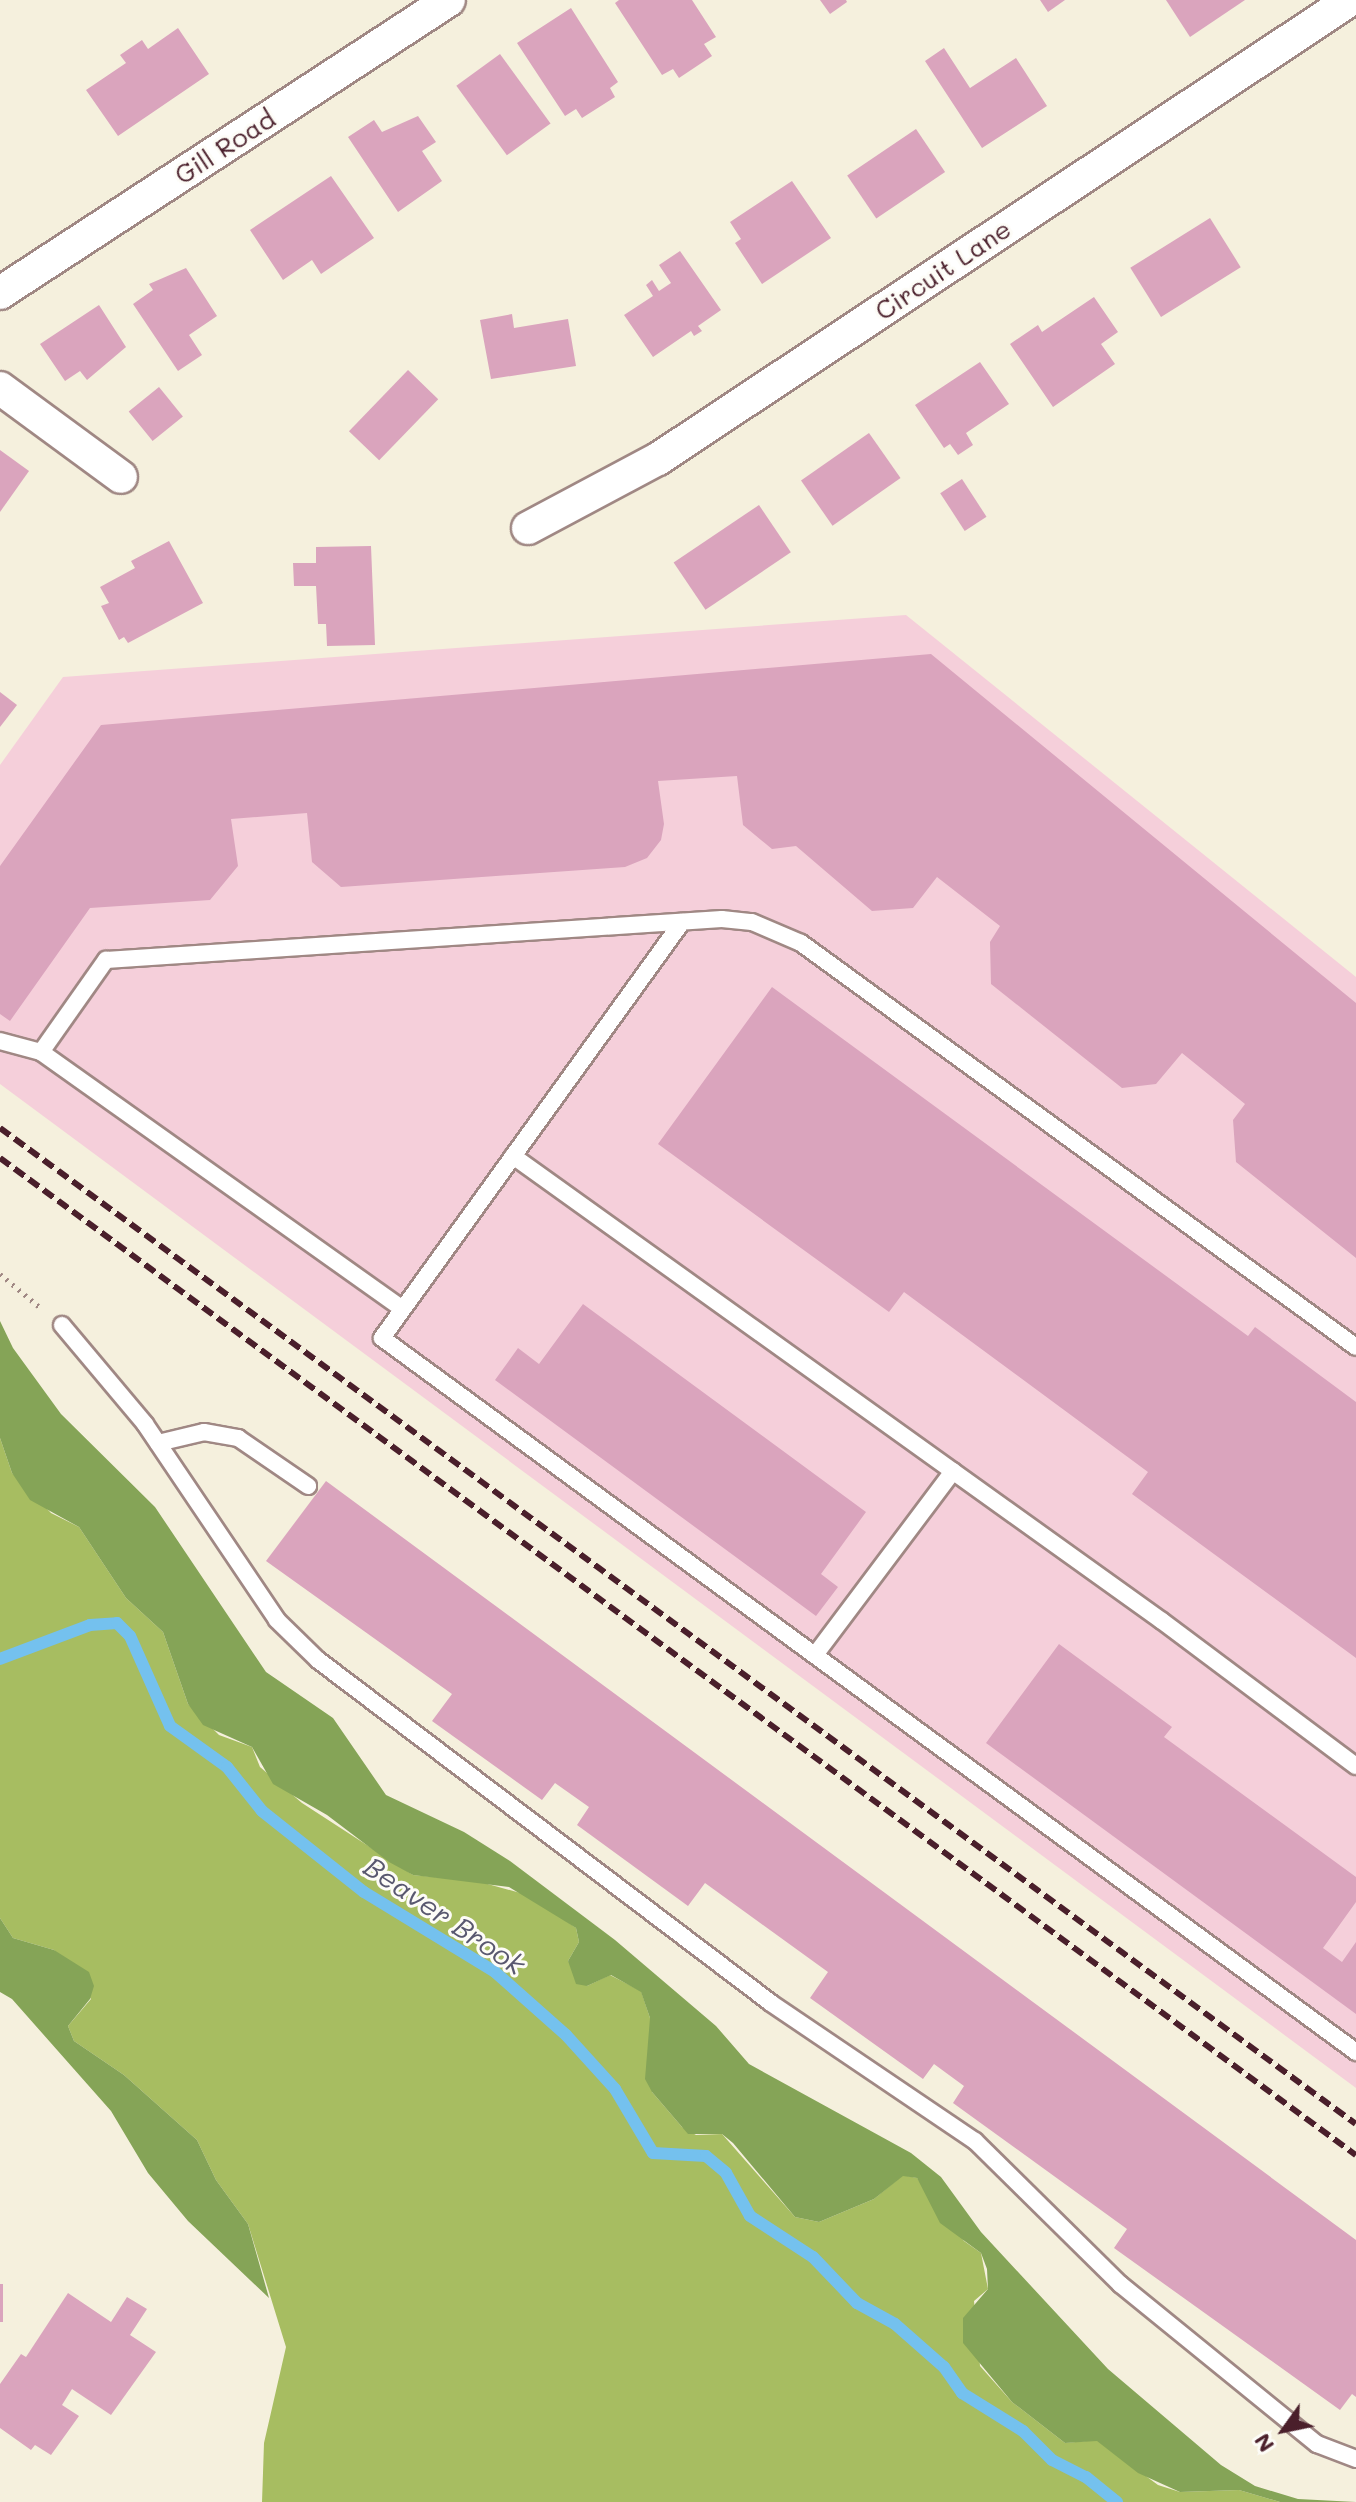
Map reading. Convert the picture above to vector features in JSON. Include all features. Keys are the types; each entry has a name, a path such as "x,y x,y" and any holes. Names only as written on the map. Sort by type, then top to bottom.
{"street":[{"name":"Gill Road","path":"0,293 449,0"},
{"name":"Circuit Lane","path":"528,528 658,459 1350,0"},
{"path":"0,388 121,477"}],"lane":[{"path":"682,922 382,1338 1356,2052"},
{"path":"41,1052 106,960 682,922 752,922 801,943 1356,1347"},
{"path":"0,1041 41,1052 402,1309"},
{"path":"513,1156 953,1471 1356,1766"},
{"path":"62,1325 158,1443 260,1598 318,1660 771,2003 975,2141 1120,2284 1317,2444 1356,2459"},
{"path":"158,1443 204,1432 238,1438 308,1486"},
{"path":"815,1655 953,1471"}],"path":[{"path":"0,1274 62,1325"}],"shaded area":[{"path":"906,615 1356,977 1356,2088 0,1084 0,765 63,677"}],"green space":[{"path":"0,1321 13,1348 61,1414 155,1507 266,1672 333,1718 386,1795 464,1832 510,1861 615,1940 716,2026 749,2064 911,2153 941,2177 981,2232 1108,2369 1221,2465 1255,2486 1298,2499 1356,2502 1280,2502 1239,2490 1180,2492 1138,2473 1097,2441 1065,2443 1012,2402 963,2343 963,2318 988,2289 987,2269 981,2253 940,2223 917,2178 903,2176 874,2199 819,2222 795,2217 733,2143 722,2134 688,2134 652,2092 645,2079 650,2018 641,1992 611,1975 587,1986 576,1984 568,1961 579,1942 576,1928 509,1887 413,1875 389,1862 327,1815 273,1784 252,1747 203,1725 188,1704 163,1632 126,1598 79,1527 30,1500 12,1473 0,1438"},
{"path":"0,1438 12,1473 51,1513 79,1527 126,1598 163,1632 188,1704 219,1735 252,1747 260,1767 302,1803 413,1875 477,1881 531,1896 576,1928 579,1942 568,1961 587,1986 610,1975 641,1991 650,2018 652,2092 682,2127 696,2135 722,2134 795,2217 819,2222 874,2199 903,2175 917,2178 964,2241 981,2253 988,2289 974,2301 980,2366 1012,2402 1065,2443 1097,2440 1158,2485 1180,2492 1239,2490 1280,2502 262,2502 264,2443 286,2347 248,2224 216,2180 197,2140 124,2075 74,2041 68,2026 91,1999 54,1950 13,1938 0,1918"},
{"path":"0,1918 13,1938 54,1950 89,1972 94,1986 90,1999 68,2026 74,2041 124,2075 197,2140 216,2180 248,2224 269,2298 188,2221 148,2173 111,2111 12,1999 0,1992"}],"building":[{"path":"619,0 692,0 716,37 704,44 712,56 679,78 673,69 662,75 615,3"},
{"path":"820,0 846,0 847,2 830,14"},
{"path":"1040,0 1065,0 1048,12"},
{"path":"1166,0 1245,0 1190,37"},
{"path":"571,8 618,82 610,88 615,97 582,118 576,109 565,116 517,43"},
{"path":"178,28 209,74 118,136 86,90 126,63 120,55 142,40 148,49"},
{"path":"944,48 970,88 1016,58 1047,106 982,148 925,61"},
{"path":"500,54 551,124 507,155 456,86"},
{"path":"418,116 436,142 422,151 442,181 398,212 348,137 374,120 382,132"},
{"path":"916,129 945,172 876,219 847,175"},
{"path":"331,176 374,238 321,274 312,260 283,280 250,230"},
{"path":"792,181 831,238 762,284 735,243 741,239 730,222"},
{"path":"1210,218 1241,267 1161,317 1130,268"},
{"path":"680,251 721,310 698,326 702,331 694,336 691,331 653,357 624,315 653,296 646,285 652,280 659,291 671,283 659,265"},
{"path":"186,268 217,316 189,335 202,355 178,371 133,304 153,290 149,284"},
{"path":"1094,297 1118,332 1101,344 1115,364 1053,407 1010,344 1038,325 1042,332"},
{"path":"99,305 126,347 87,380 80,371 65,381 40,344"},
{"path":"512,314 514,328 568,319 576,366 491,379 480,320"},
{"path":"980,362 1009,404 966,433 973,445 958,455 950,444 944,448 915,405"},
{"path":"408,370 438,399 379,460 349,431"},
{"path":"159,387 183,417 153,441 129,412"},
{"path":"869,433 901,478 833,526 801,481"},
{"path":"0,450 29,471 0,512"},
{"path":"962,479 987,517 965,531 940,493"},
{"path":"759,505 791,552 705,610 674,563"},
{"path":"169,541 203,603 128,643 124,637 119,640 101,606 109,603 100,587 135,568 131,561"},
{"path":"371,546 375,645 327,646 326,624 318,624 316,586 294,586 293,563 316,563 316,547"},
{"path":"931,654 1356,1003 1356,1258 1236,1162 1233,1120 1245,1104 1182,1053 1156,1084 1122,1088 991,984 990,942 1000,926 937,877 913,908 872,911 796,846 772,849 743,825 737,776 658,781 664,824 661,840 647,858 625,867 341,887 312,862 307,813 231,819 238,866 210,900 90,908 10,1021 0,1014 0,866 101,725"},
{"path":"0,692 17,705 0,727"},
{"path":"772,987 1248,1336 1255,1327 1356,1402 1356,1658 1132,1494 1148,1472 904,1292 889,1312 658,1144"},
{"path":"583,1304 866,1512 821,1574 838,1587 816,1616 495,1380 518,1348 539,1364"},
{"path":"326,1481 1356,2240 1356,2397 1352,2394 1340,2410 1114,2248 1127,2229 953,2103 964,2086 934,2064 923,2079 810,1998 828,1972 705,1883 688,1906 577,1825 589,1807 555,1783 542,1800 432,1721 452,1694 266,1561"},
{"path":"1059,1644 1172,1727 1164,1737 1356,1877 1356,1902 1323,1948 1342,1962 1356,1942 1356,2014 986,1743"},
{"path":"0,2284 3,2284 3,2322 0,2322"},
{"path":"68,2293 111,2322 127,2297 147,2309 130,2335 156,2352 111,2415 72,2389 62,2405 79,2416 51,2455 35,2445 31,2450 0,2428 0,2384 21,2354 26,2357"}],"waterway":[{"name":"Beaver Brook","path":"0,1659 90,1625 117,1623 130,1636 170,1726 227,1767 262,1811 364,1892 495,1972 566,2035 615,2089 653,2153 706,2156 726,2173 750,2216 813,2257 857,2303 895,2324 944,2367 962,2393 1023,2431 1052,2460 1086,2477 1117,2502"}],"railway":[{"path":"0,1128 1356,2124"},
{"path":"0,1158 1356,2155"}]}
